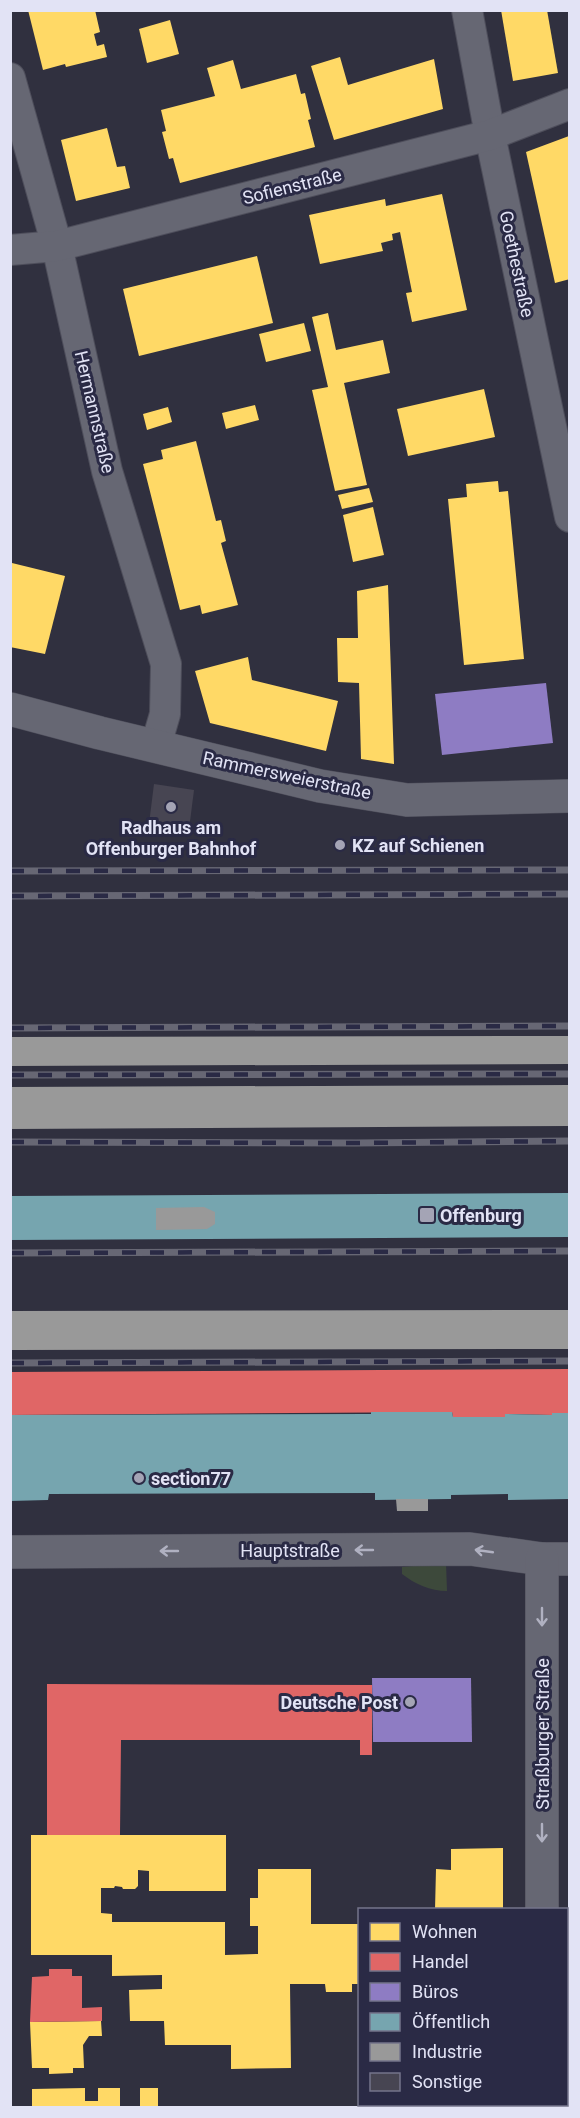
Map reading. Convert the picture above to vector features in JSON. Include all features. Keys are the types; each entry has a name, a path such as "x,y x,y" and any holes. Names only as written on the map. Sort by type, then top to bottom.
{"street":[{"name":"Goethestraße","path":"467,10 490,135 570,517"},
{"name":"Hermannstraße","path":"10,78 57,246 107,471 166,664 165,714 156,746"},
{"name":"Sofienstraße","path":"10,250 57,246 490,135 570,104"},
{"name":"Rammersweierstraße","path":"10,709 320,786 407,800 570,796"},
{"name":"Hauptstraße","path":"10,1552 470,1549 556,1559"},
{"name":"Straßburger Straße","path":"542,1908 556,1559"}],"green space":[{"path":"446,1563 447,1591 423,1586 402,1574 402,1567"}],"building: Wohnen":[{"path":"28,10 95,10 100,32 94,34 97,46 104,44 107,57 43,70"},
{"path":"501,10 547,10 558,73 513,81"},
{"path":"170,20 179,54 147,63 139,29"},
{"path":"340,57 348,85 434,59 443,109 334,140 311,66"},
{"path":"233,60 241,89 296,74 301,94 305,93 311,119 308,120 315,147 180,183 173,158 169,159 162,132 166,131 161,110 215,96 207,68"},
{"path":"107,128 117,167 125,166 130,188 76,201 61,140"},
{"path":"569,136 570,279 555,283 526,152"},
{"path":"442,194 467,310 412,322 406,293 412,292 400,232 392,234 393,240 381,243 383,251 320,264 309,215 385,199 386,206"},
{"path":"257,256 273,323 139,356 123,289"},
{"path":"328,313 336,350 383,340 390,373 344,383 367,485 335,491 312,390 328,387 312,317"},
{"path":"304,323 311,351 266,362 259,334"},
{"path":"484,389 495,437 408,456 397,409"},
{"path":"255,405 259,420 226,429 222,413"},
{"path":"168,407 172,422 147,430 143,414"},
{"path":"196,441 216,521 221,520 226,541 221,543 238,605 202,614 200,605 180,610 143,464 163,459 161,450"},
{"path":"498,481 499,492 508,491 524,659 464,665 448,499 467,497 466,484"},
{"path":"369,488 373,502 342,509 338,495"},
{"path":"373,507 384,555 353,562 343,515"},
{"path":"12,563 65,576 45,654 10,647 10,571"},
{"path":"388,585 394,764 361,759 359,683 338,682 337,638 358,638 357,591"},
{"path":"248,657 252,680 338,701 326,751 210,723 195,671"},
{"path":"31,1835 226,1835 226,1891 149,1891 149,1871 138,1870 138,1886 135,1889 115,1886 114,1888 101,1888 101,1913 112,1914 112,1922 225,1922 225,1955 258,1954 258,1926 250,1926 250,1898 258,1898 258,1869 311,1869 311,1924 358,1924 358,1984 352,1984 352,1992 326,1992 325,1984 290,1984 291,2068 231,2069 231,2045 165,2045 164,2021 130,2021 129,1990 162,1989 162,1975 112,1976 112,1955 31,1955"},
{"path":"503,1848 503,1908 435,1908 436,1869 451,1870 451,1849"},
{"path":"101,2021 102,2036 89,2036 83,2045 84,2068 73,2068 73,2073 49,2074 49,2068 32,2068 30,2022"},
{"path":"85,2088 85,2101 98,2101 98,2088 120,2088 120,2108 32,2108 32,2089"},
{"path":"140,2088 158,2088 158,2108 140,2108"},
{"path":"381,2106 415,2106 415,2108 381,2108"}],"building: Handel":[{"path":"570,1369 570,1413 552,1413 552,1415 505,1414 505,1417 453,1417 452,1412 10,1415 10,1372"},
{"path":"47,1684 372,1685 372,1755 360,1755 360,1740 121,1740 120,1835 47,1835"},
{"path":"49,1969 72,1969 72,1976 82,1976 82,2008 102,2007 102,2021 30,2022 32,1977 49,1976"}],"building: Büros":[{"path":"546,683 553,743 442,755 435,694"},
{"path":"267,1209 323,1209 323,1227 267,1226"},
{"path":"372,1678 471,1678 472,1742 373,1742"}],"building: Öffentlich":[{"path":"570,1193 570,1237 10,1240 10,1196"},
{"path":"371,1412 452,1412 453,1417 570,1413 570,1499 508,1500 508,1494 451,1495 451,1499 375,1500 375,1493 49,1494 48,1500 10,1501 10,1415 371,1414"}],"building: Industrie":[{"path":"570,1036 570,1064 10,1066 10,1037"},
{"path":"570,1085 570,1126 10,1129 10,1087"},
{"path":"204,1207 215,1212 215,1224 207,1229 156,1230 156,1208"},
{"path":"570,1310 570,1349 10,1350 10,1311"},
{"path":"396,1499 428,1499 428,1511 397,1511"}],"building: Sonstige":[{"name":"Radhaus am Offenburger Bahnhof","path":"154,784 194,790 189,829 149,824"}],"railway":[{"path":"10,871 570,870"},
{"path":"10,896 570,894"},
{"path":"10,1028 570,1026"},
{"path":"10,1075 570,1074"},
{"path":"10,1142 570,1141"},
{"path":"10,1253 570,1251"},
{"path":"10,1363 570,1361"}],"place":[{"name":"Radhaus am Offenburger Bahnhof","path":"171,807"},
{"name":"KZ auf Schienen","path":"340,845"},
{"name":"Offenburg","path":"427,1215"},
{"name":"section77","path":"139,1478"},
{"name":"Deutsche Post","path":"410,1702"}]}
